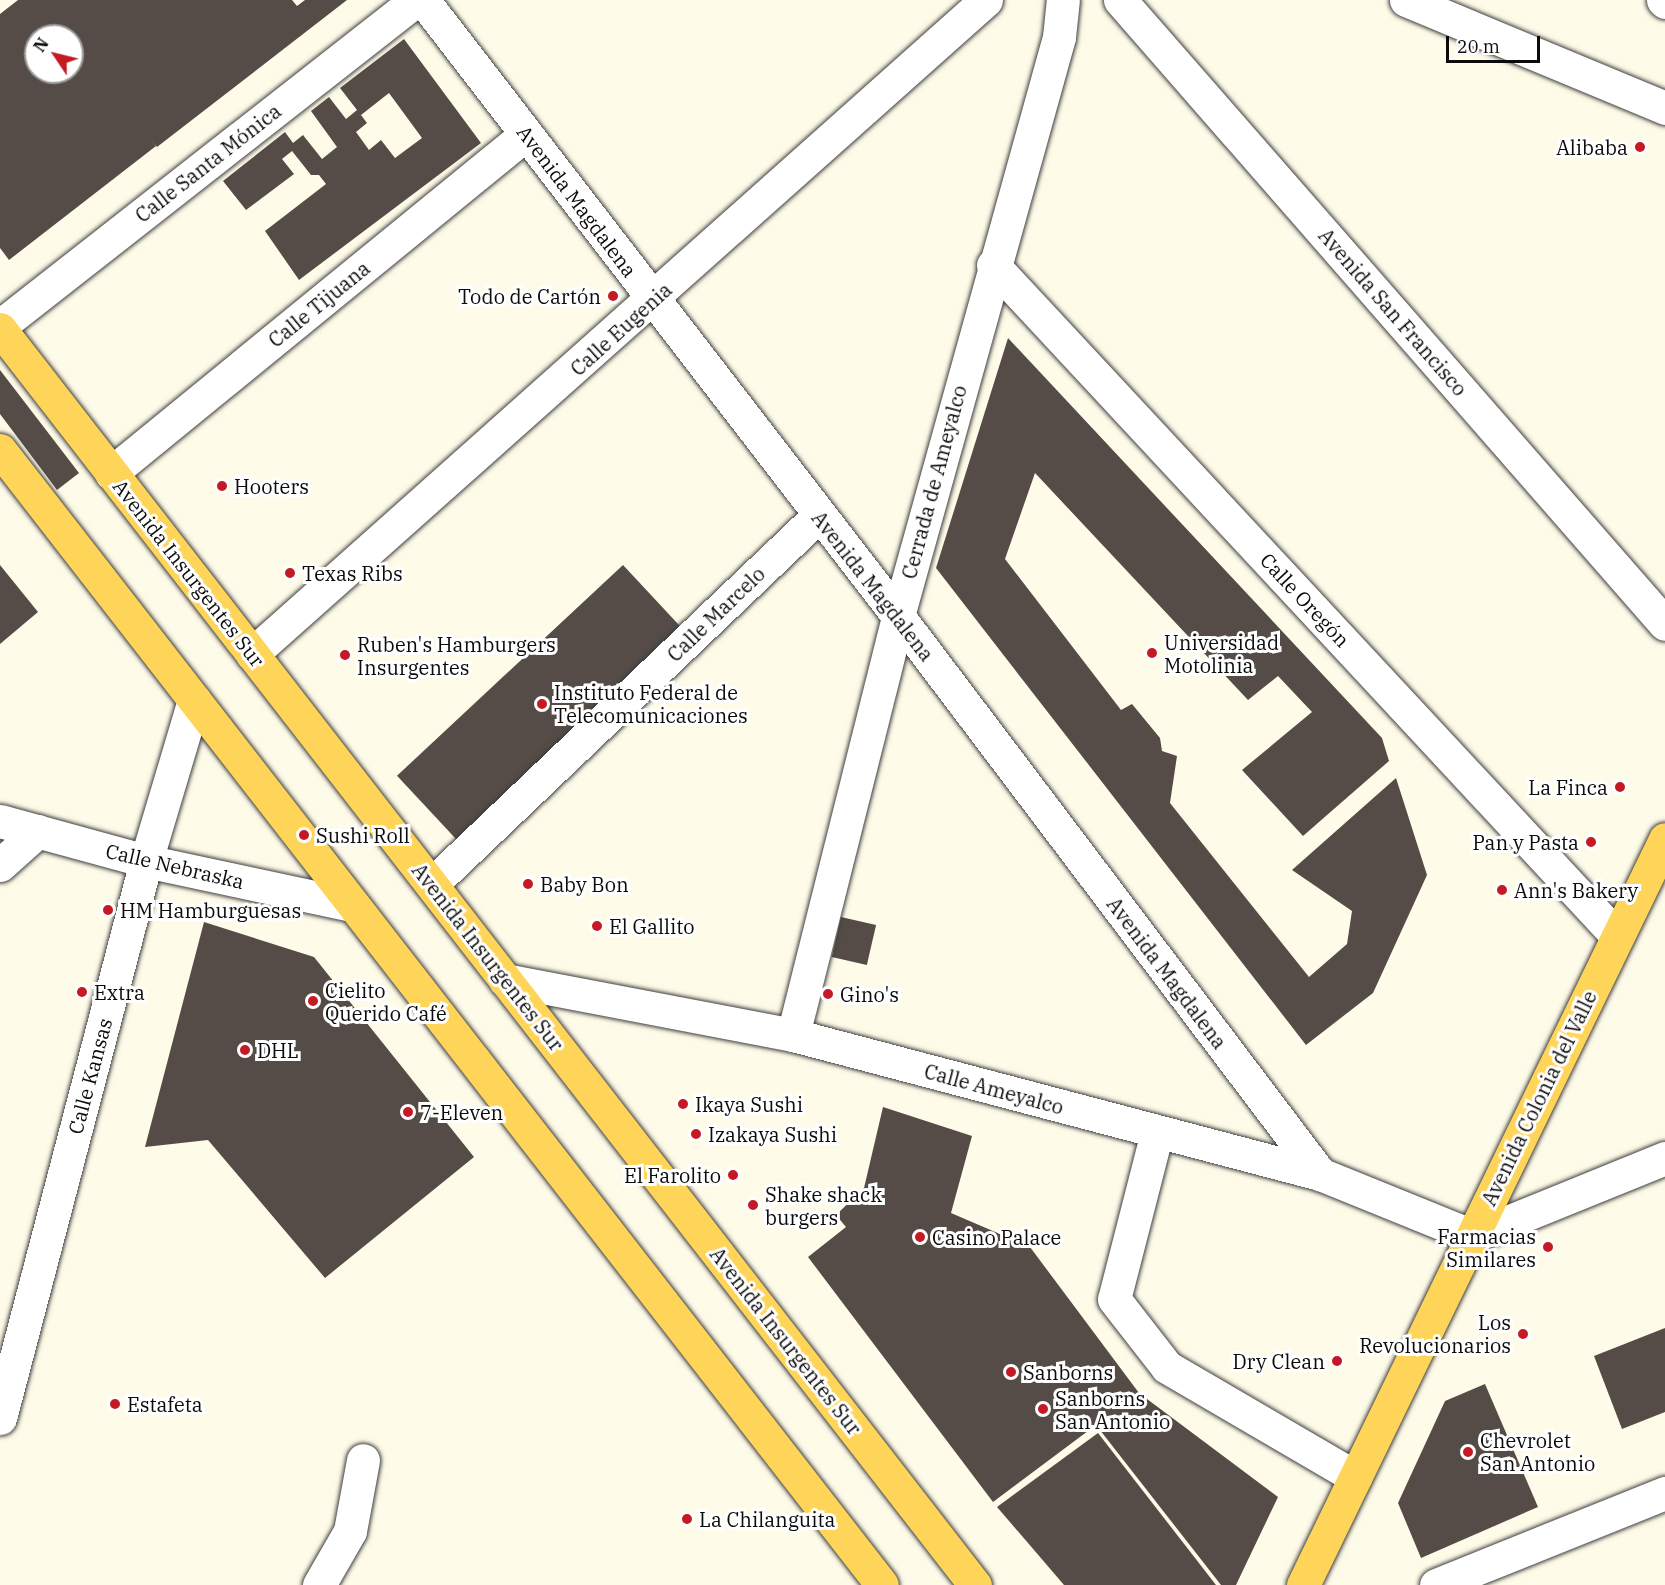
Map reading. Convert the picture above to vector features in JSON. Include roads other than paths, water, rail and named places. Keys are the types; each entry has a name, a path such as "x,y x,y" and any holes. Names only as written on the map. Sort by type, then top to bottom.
{"main road":[{"name":"Avenida Insurgentes Sur","path":"0,327 975,1585"},
{"path":"0,450 882,1585"},
{"name":"Avenida Colonia del Valle","path":"1303,1585 1665,839"}],"street":[{"name":"Calle Santa Mónica","path":"0,327 416,0"},
{"name":"Avenida Magdalena","path":"423,0 817,517 898,616 1320,1174"},
{"name":"Calle Eugenia","path":"252,654 653,301 986,0"},
{"name":"Cerrada de Ameyalco","path":"793,1035 898,616 993,265 1059,37 1063,0"},
{"name":"Avenida San Francisco","path":"1120,0 1665,624"},
{"path":"1406,0 1665,108"},
{"name":"Calle Tijuana","path":"111,473 526,134"},
{"name":"Calle Oregón","path":"993,265 1617,936"},
{"name":"Calle Marcelo","path":"432,885 817,517"},
{"name":"Calle Kansas","path":"0,1418 146,861 194,700"},
{"name":"Calle Nebraska","path":"0,821 146,861 352,905"},
{"path":"0,865 38,831"},
{"name":"Calle Ameyalco","path":"505,980 793,1035 1320,1174 1473,1236"},
{"path":"1157,1132 1114,1299 1167,1367 1355,1477"},
{"path":"1473,1236 1665,1158"},
{"path":"319,1585 350,1531 363,1460"},
{"path":"1437,1585 1665,1493"}],"place":[{"name":"Alibaba","path":"1640,147"},
{"name":"Todo de Cartón","path":"613,296"},
{"name":"Hooters","path":"222,486"},
{"name":"Texas Ribs","path":"290,573"},
{"name":"Universidad Motolinia","path":"1152,653"},
{"name":"Ruben's Hamburgers Insurgentes","path":"345,655"},
{"name":"Instituto Federal de Telecomunicaciones","path":"542,704"},
{"name":"La Finca","path":"1620,787"},
{"name":"Sushi Roll","path":"304,835"},
{"name":"Pan y Pasta","path":"1591,842"},
{"name":"Baby Bon","path":"528,884"},
{"name":"Ann's Bakery","path":"1502,890"},
{"name":"HM Hamburguesas","path":"108,910"},
{"name":"El Gallito","path":"597,926"},
{"name":"Extra","path":"82,992"},
{"name":"Gino's","path":"828,994"},
{"name":"Cielito Querido Café","path":"313,1001"},
{"name":"DHL","path":"245,1050"},
{"name":"Ikaya Sushi","path":"683,1104"},
{"name":"7-Eleven","path":"408,1112"},
{"name":"Izakaya Sushi","path":"696,1134"},
{"name":"El Farolito","path":"733,1175"},
{"name":"Shake shack burgers","path":"753,1205"},
{"name":"Casino Palace","path":"920,1237"},
{"name":"Farmacias Similares","path":"1548,1247"},
{"name":"Los Revolucionarios","path":"1523,1334"},
{"name":"Dry Clean","path":"1337,1361"},
{"name":"Sanborns","path":"1011,1372"},
{"name":"Estafeta","path":"115,1404"},
{"name":"Sanborns San Antonio","path":"1043,1409"},
{"name":"Chevrolet San Antonio","path":"1468,1452"},
{"name":"La Chilanguita","path":"687,1519"}]}
